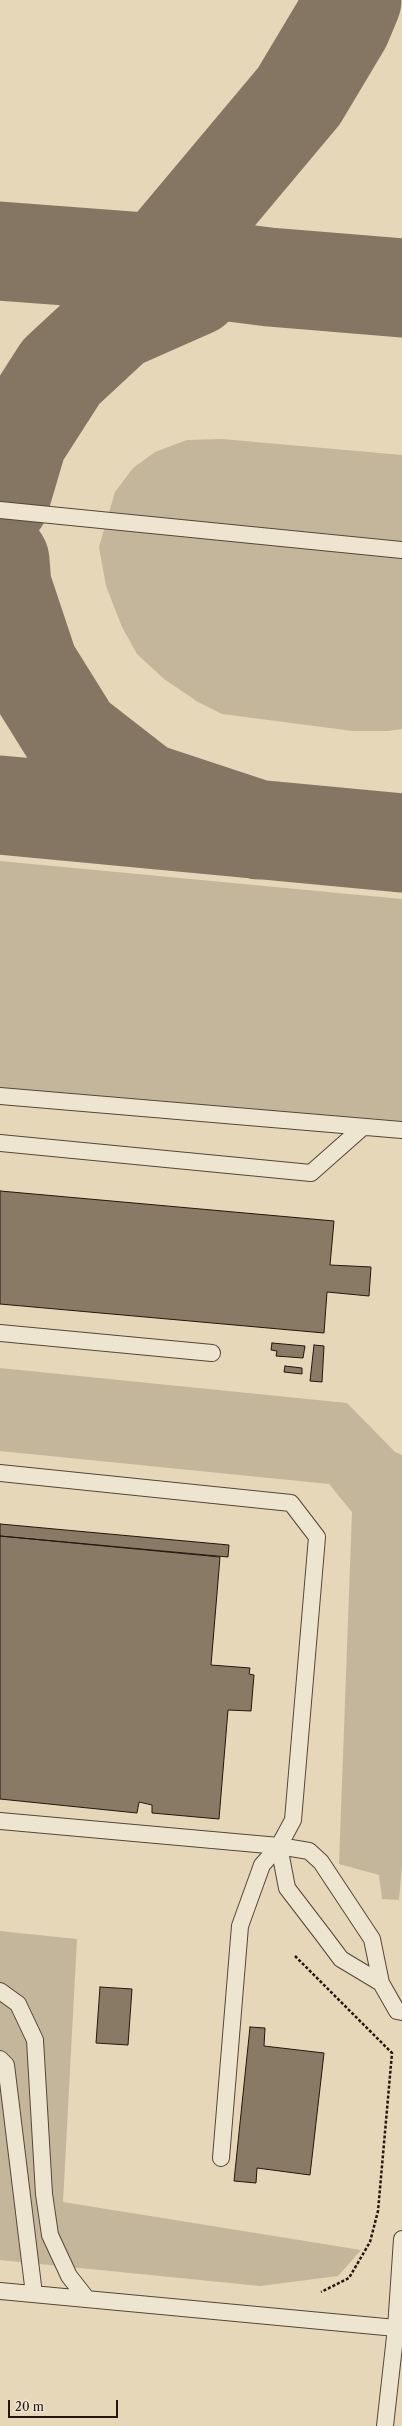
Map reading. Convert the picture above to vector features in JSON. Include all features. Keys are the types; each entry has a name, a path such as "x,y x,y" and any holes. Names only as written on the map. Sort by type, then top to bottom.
{"lane":[{"path":"0,510 402,550"},
{"path":"0,1096 402,1130"},
{"path":"0,1143 311,1173 364,1127"},
{"path":"0,1333 212,1353"},
{"path":"0,1474 291,1503 317,1537 292,1820 279,1846 262,1866 240,1926 221,2158"},
{"path":"0,1821 279,1846 309,1851 320,1862 372,1939 382,1983 397,2011 402,2012"},
{"path":"279,1846 288,1888 327,1941 341,1958 382,1983"},
{"path":"0,1991 18,2004 35,2040 44,2194 50,2235 69,2276 87,2300"},
{"path":"0,2059 6,2065 34,2294"},
{"path":"385,2426 396,2328 402,2239"},
{"path":"0,2291 396,2328"}],"path":[{"path":"295,1956 392,2053 378,2211 370,2242 350,2278 318,2294"}],"shaded area":[{"path":"222,439 402,455 402,729 388,731 353,731 222,714 198,702 164,679 137,654 122,627 106,586 99,547 115,492 133,468 155,452 187,440"},
{"path":"0,861 402,899 402,1130 0,1096"},
{"path":"0,1368 347,1403 395,1452 402,1455 402,1865 399,1900 382,1899 379,1875 339,1864 352,1512 329,1484 0,1451"},
{"path":"0,1931 77,1939 63,2202 361,2250 338,2276 260,2286 0,2260"}],"building":[{"path":"0,1191 334,1221 330,1265 371,1267 369,1296 327,1292 324,1333 0,1304"},
{"path":"272,1343 305,1346 303,1358 276,1356 277,1351 271,1350"},
{"path":"314,1345 324,1346 322,1382 310,1381"},
{"path":"285,1366 302,1368 302,1374 284,1372"},
{"path":"0,1524 229,1545 228,1557 0,1536"},
{"path":"0,1536 220,1557 211,1665 250,1668 249,1674 254,1675 251,1711 228,1710 219,1819 152,1813 152,1805 139,1802 137,1813 0,1799"},
{"path":"100,1987 132,1989 128,2045 96,2043"},
{"path":"250,2027 265,2028 264,2046 324,2053 310,2175 257,2168 256,2183 234,2181"}],"taxiway":[{"path":"127,307 159,263 299,96 342,24 352,0"},
{"path":"0,251 159,263 269,277 402,288"},
{"path":"0,500 18,439 61,372 116,321 193,287"},
{"path":"0,561 2,586 29,667 72,736 144,792 259,830"},
{"path":"0,805 402,843"}]}
